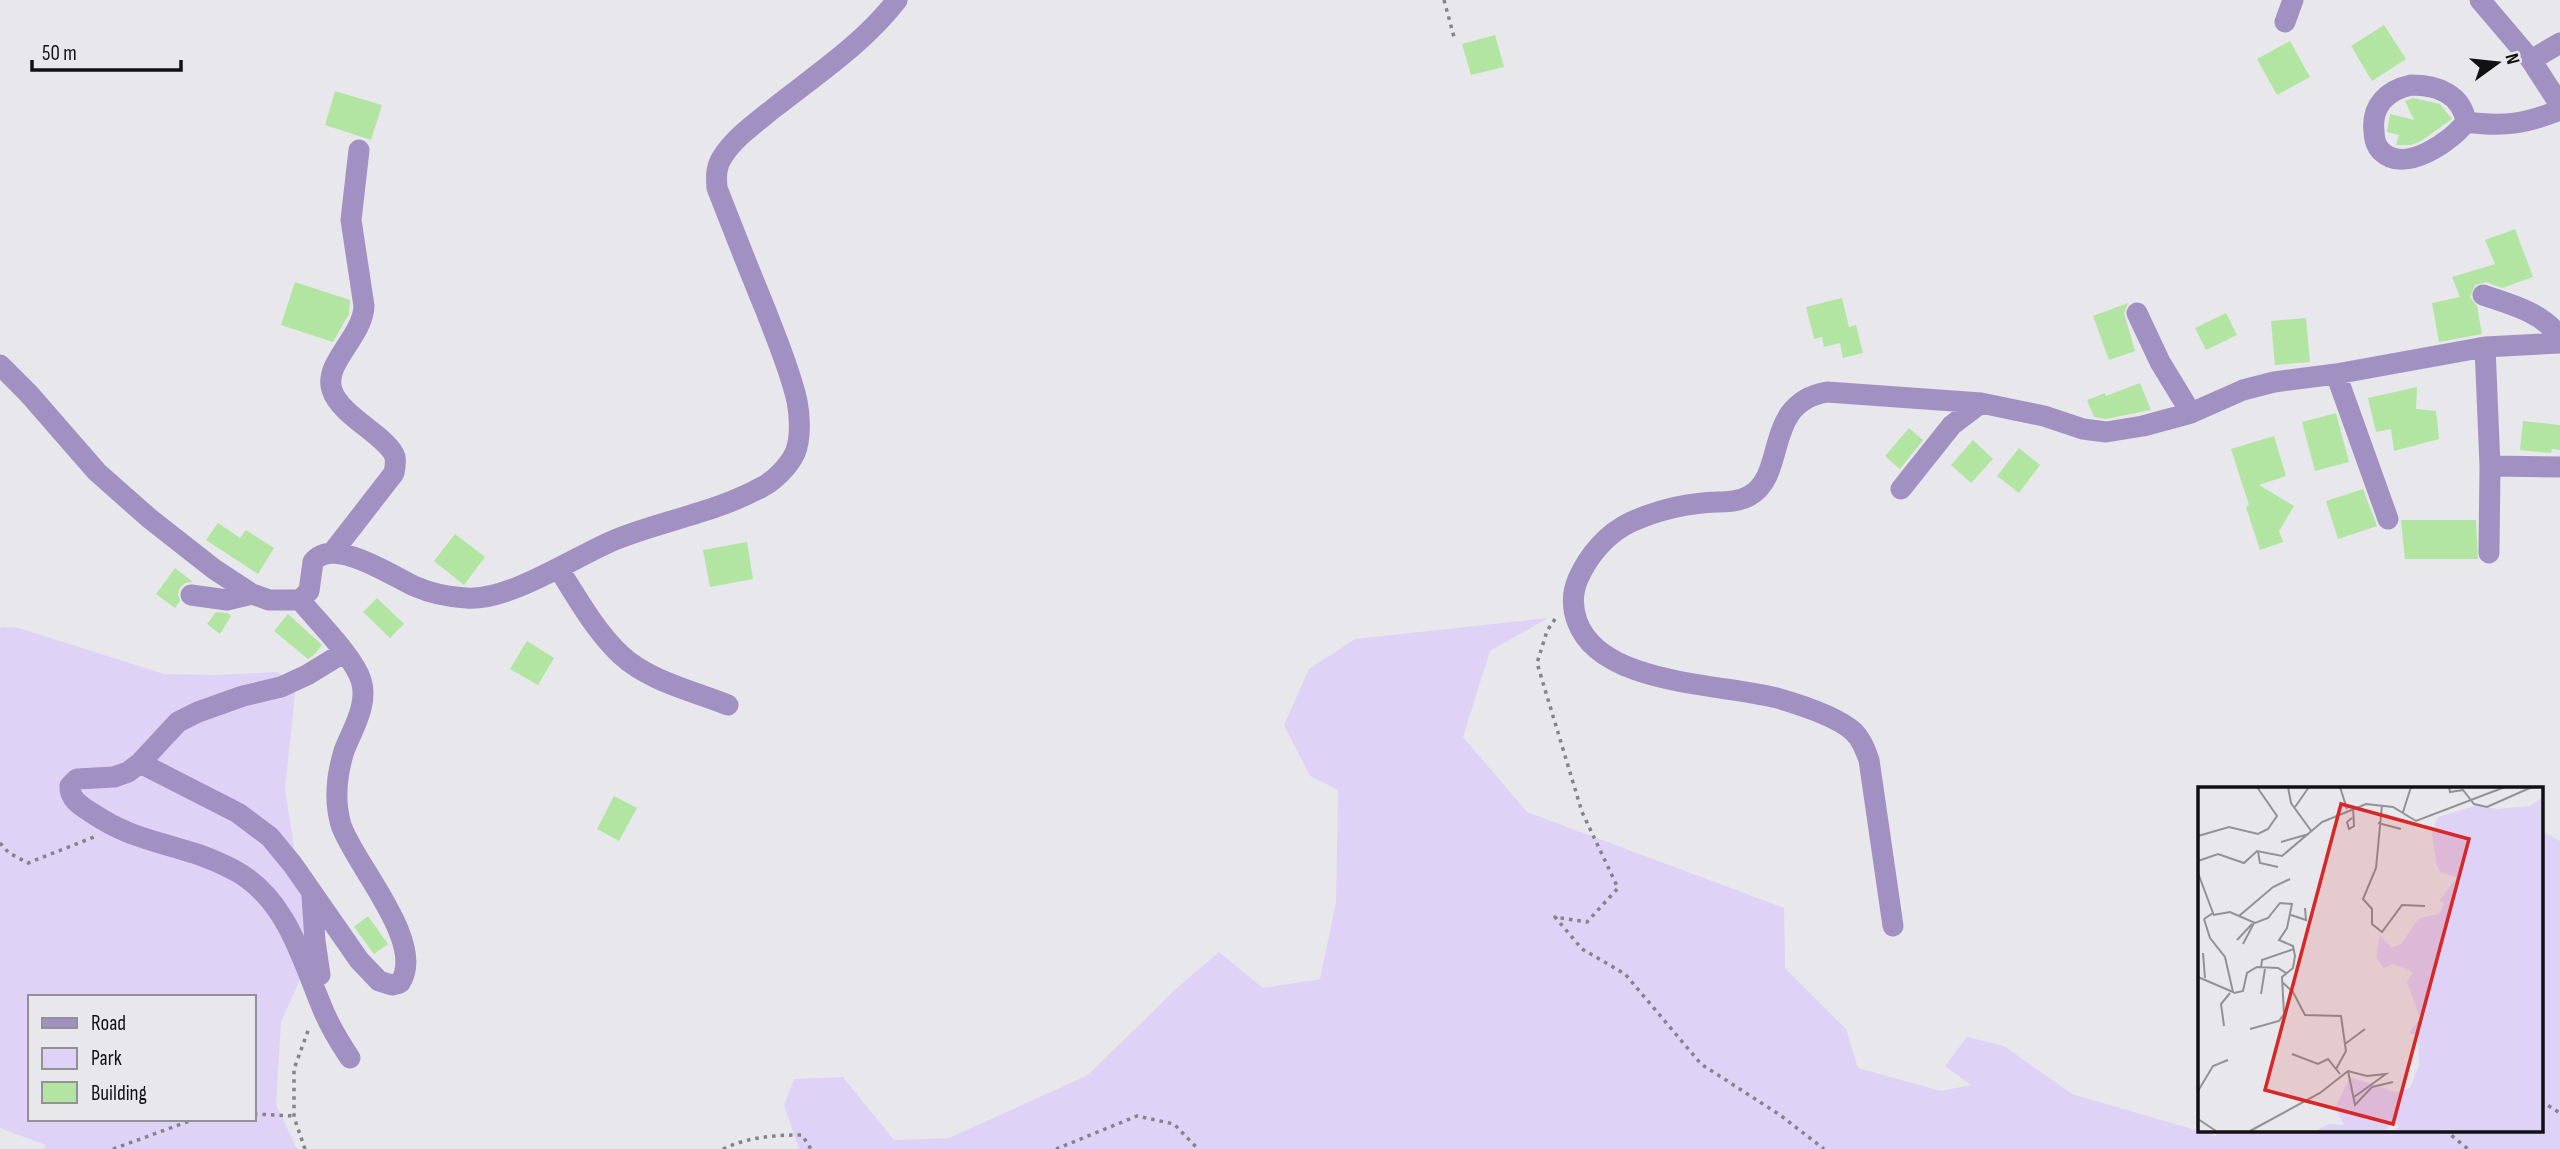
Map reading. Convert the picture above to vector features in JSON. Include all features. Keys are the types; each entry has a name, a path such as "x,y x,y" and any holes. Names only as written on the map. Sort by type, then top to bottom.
{"street":[{"path":"300,600 310,587 313,562 322,554 331,553 369,564 426,591 465,598 500,593 616,539 715,508 764,486 783,470 795,453 799,430 798,403 786,362 717,188 716,172 722,158 751,126 864,36 897,0"},
{"path":"2285,22 2293,0"},
{"path":"2466,122 2520,124 2560,107 2531,60 2480,0"},
{"path":"2531,60 2560,43"},
{"path":"331,553 394,473 395,464 391,450 344,409 331,387 334,366 363,319 364,306 351,219 359,150"},
{"path":"2483,295 2533,314 2546,322 2560,337"},
{"path":"2137,313 2160,362 2191,413"},
{"path":"1893,926 1869,760 1863,744 1854,732 1835,720 1776,698 1659,678 1616,661 1599,650 1580,629 1573,607 1576,584 1584,566 1601,544 1626,524 1656,511 1689,503 1731,502 1749,496 1759,487 1768,472 1786,420 1797,404 1813,394 1827,392 1981,403 2044,416 2083,429 2106,432 2143,426 2191,413 2243,390 2274,383 2485,347 2560,343"},
{"path":"2485,347 2490,466 2489,553"},
{"path":"0,365 97,472 149,518 214,569 252,594 269,600 300,600"},
{"path":"2336,374 2388,520"},
{"path":"1901,489 1952,425 1981,403"},
{"path":"2490,466 2560,467"},
{"path":"558,568 595,624 621,655 648,673 728,705"},
{"path":"191,595 227,600 252,594"},
{"path":"140,763 238,813 270,837 359,960 379,981 386,984 400,983 405,968 402,940 394,917 349,845 340,822 337,783 344,753 362,705 361,680 300,600"},
{"path":"343,653 281,687 243,696 178,722 140,763 128,772 114,777 77,779 69,786 72,797 79,804 115,829 214,860 238,872 260,890 281,915 297,941 316,1017 350,1058"},
{"path":"312,894 316,1017"}],"path":[{"path":"1444,0 1454,37"},
{"path":"1576,584 1547,631 1537,663 1582,812 1618,888 1587,922 1555,918 1582,949 1625,974 1701,1064 1780,1115 1824,1149"},
{"path":"0,843 9,853 27,863 115,829"},
{"path":"305,1149 294,1116 294,1069 316,1017"},
{"path":"2542,1102 2560,1112"},
{"path":"256,1114 294,1116"},
{"path":"1056,1149 1137,1116 1174,1124 1198,1149"},
{"path":"113,1149 190,1121"},
{"path":"2447,1132 2468,1149"},
{"path":"723,1149 773,1135 802,1135 811,1149"}],"green space":[{"path":"1548,618 1490,651 1463,737 1527,812 1784,908 1785,968 1846,1029 1858,1068 1941,1091 1971,1085 1945,1066 1967,1037 2004,1046 2072,1094 2216,1136 2217,1132 2542,1132 2542,832 2560,841 2560,1149 799,1149 784,1105 794,1079 843,1077 894,1140 949,1138 1088,1075 1179,986 1219,952 1263,988 1320,979 1336,902 1338,790 1310,776 1284,725 1309,669 1355,639"},
{"path":"0,628 19,628 164,674 277,672 296,686 285,789 306,923 302,975 281,1022 276,1105 297,1149 43,1149 46,1145 0,1128"}],"building":[{"path":"2384,25 2406,59 2372,81 2351,46"},
{"path":"1495,35 1504,67 1471,75 1462,44"},
{"path":"2290,41 2310,77 2277,95 2257,59"},
{"path":"335,91 382,105 371,140 325,125"},
{"path":"2413,98 2440,104 2452,119 2421,141 2411,145 2396,145 2399,135 2387,132 2390,114 2414,120 2405,101"},
{"path":"2515,229 2533,277 2502,288 2486,282 2475,285 2470,297 2477,306 2482,334 2439,342 2432,303 2460,297 2452,277 2495,264 2485,240"},
{"path":"295,282 350,300 349,314 333,342 281,325"},
{"path":"1842,298 1849,327 1856,325 1863,353 1843,358 1840,343 1824,347 1822,337 1814,339 1806,307"},
{"path":"2128,303 2124,313 2135,351 2109,360 2093,316"},
{"path":"2226,313 2237,335 2206,350 2195,328"},
{"path":"2306,318 2310,362 2275,365 2271,321"},
{"path":"2140,383 2151,410 2106,419 2094,417 2087,400"},
{"path":"2417,387 2416,409 2436,411 2439,439 2394,451 2391,429 2376,432 2368,398"},
{"path":"2336,413 2349,462 2315,471 2302,422"},
{"path":"2523,421 2560,425 2560,450 2552,449 2551,453 2520,450"},
{"path":"1909,428 1923,440 1900,469 1885,456"},
{"path":"2274,436 2286,476 2259,485 2294,506 2279,531 2283,542 2260,550 2231,449"},
{"path":"1973,440 1993,459 1971,483 1951,465"},
{"path":"2019,448 2040,465 2019,493 1997,476"},
{"path":"2363,489 2377,526 2338,539 2326,501"},
{"path":"2401,520 2476,520 2478,559 2405,559"},
{"path":"218,523 240,538 246,530 274,548 258,574 206,540"},
{"path":"455,534 485,557 464,585 434,561"},
{"path":"747,542 753,579 710,587 703,550"},
{"path":"175,568 193,582 185,583 180,588 180,601 175,608 156,594"},
{"path":"377,598 404,624 390,638 363,612"},
{"path":"216,612 231,616 220,634 207,624"},
{"path":"288,614 322,645 308,659 274,631"},
{"path":"527,641 554,658 538,685 510,669"},
{"path":"614,796 637,808 619,841 597,829"},
{"path":"368,916 388,944 374,954 354,927"}]}
